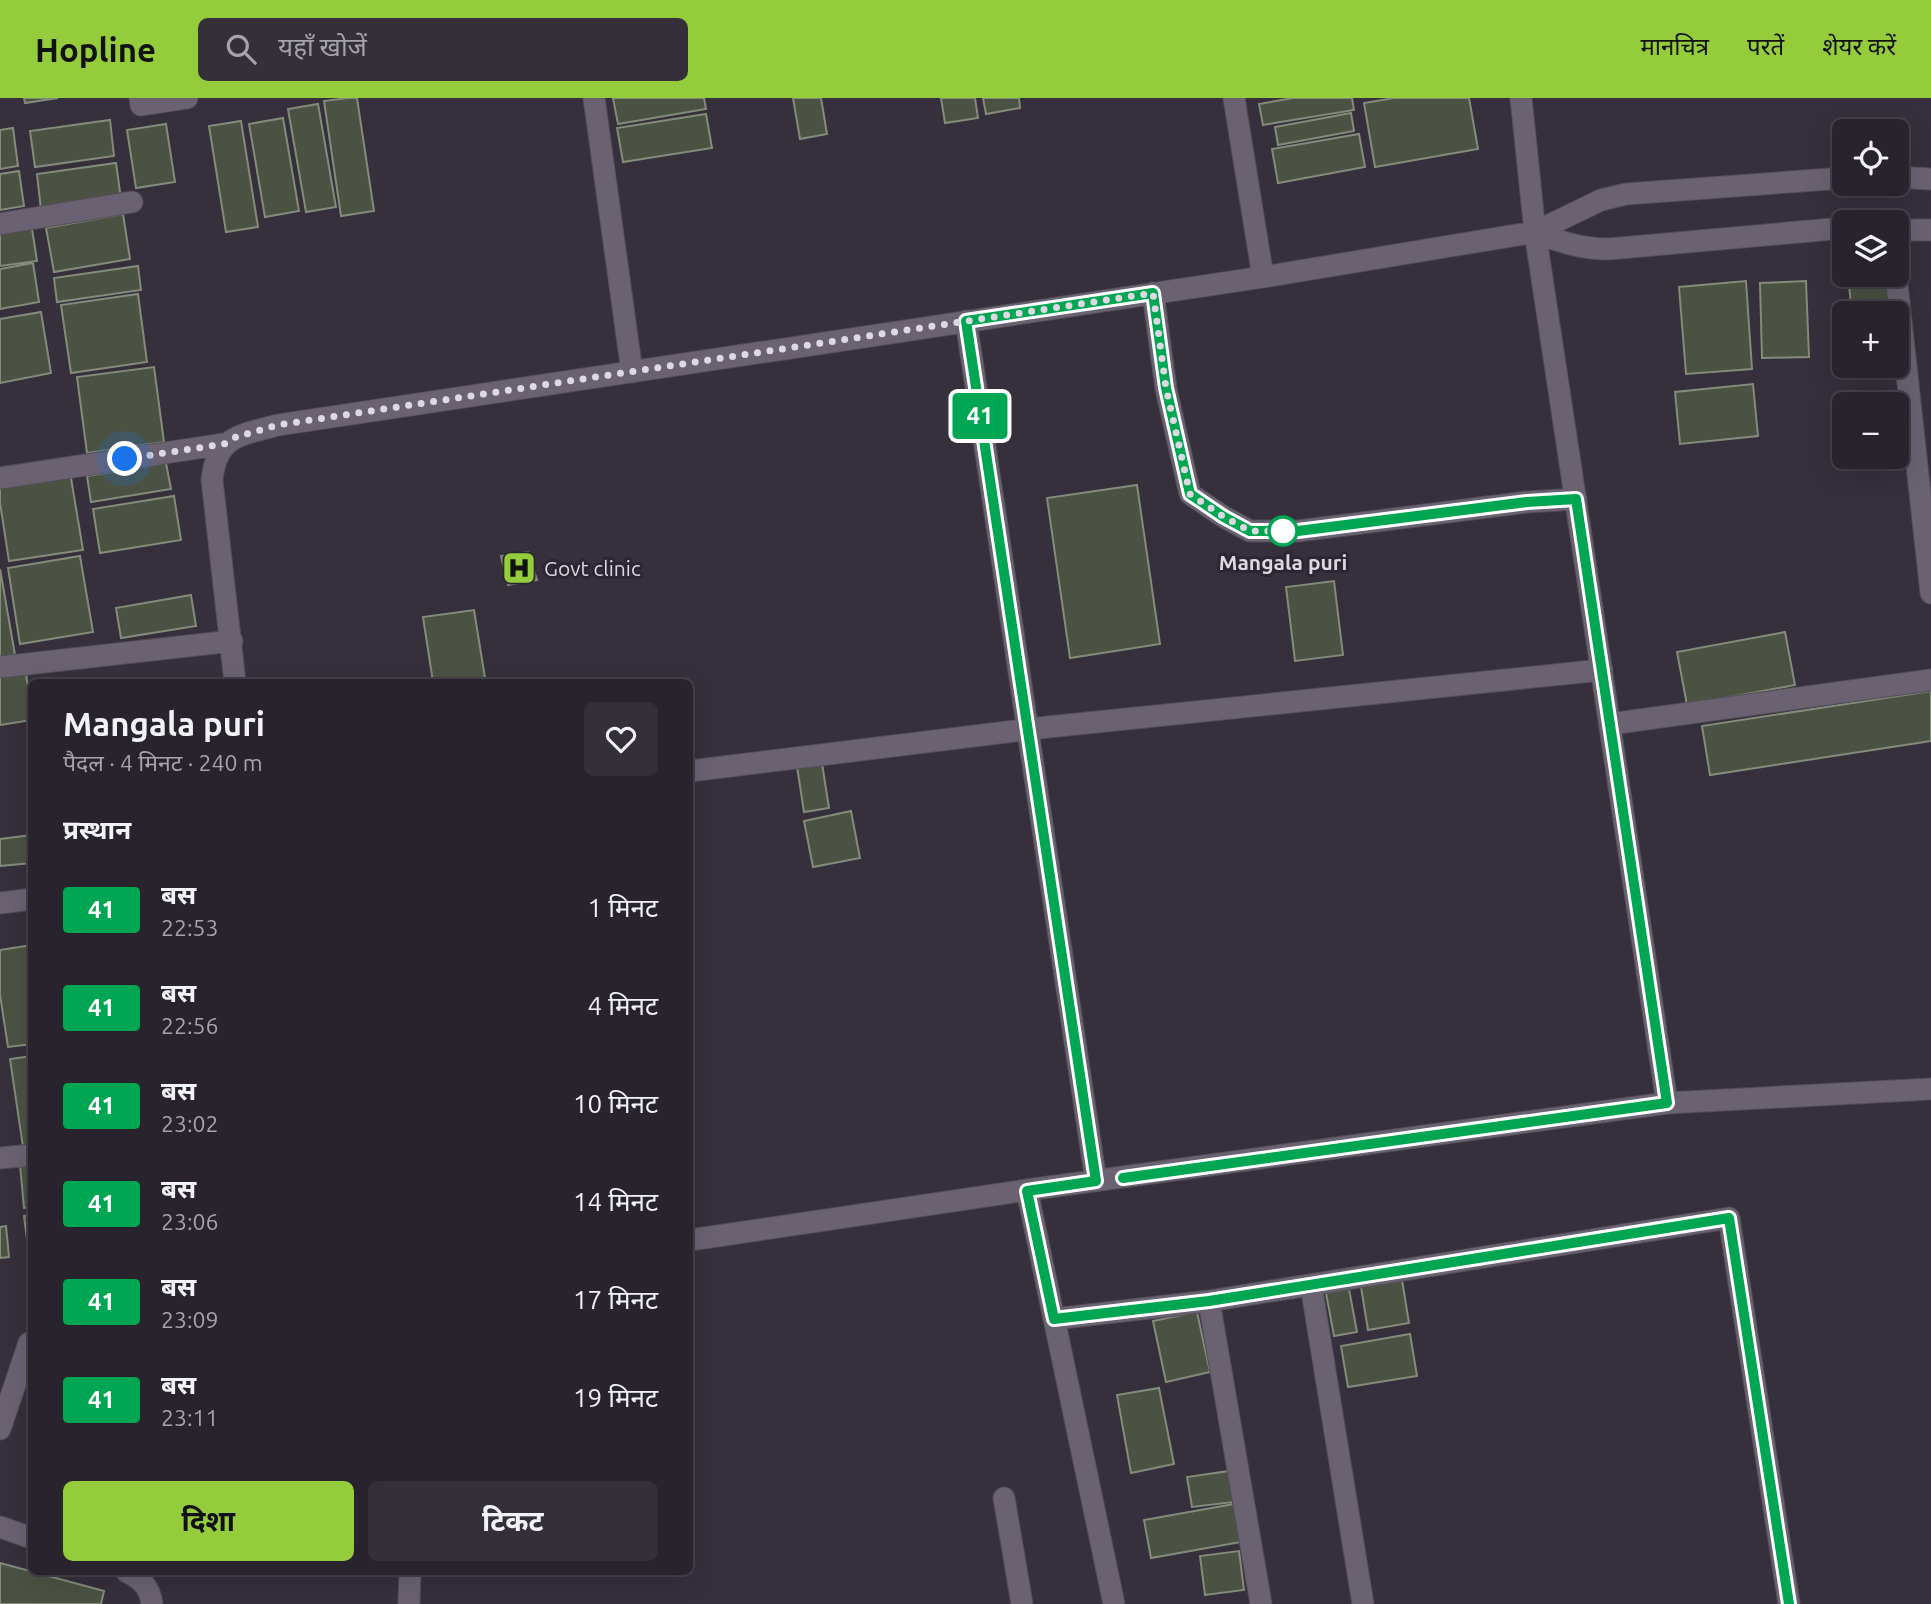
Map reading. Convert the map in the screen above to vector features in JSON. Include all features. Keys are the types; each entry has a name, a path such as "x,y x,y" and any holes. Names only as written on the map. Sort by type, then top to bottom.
{"street":[{"path":"140,98 141,105 187,98"},
{"path":"594,98 632,372"},
{"path":"1234,98 1263,277"},
{"path":"1521,98 1535,232 1667,1103"},
{"path":"1909,178 1931,179"},
{"path":"0,478 224,444 236,437 278,425 1263,277 1535,232 1601,200 1626,194 1832,179"},
{"path":"0,224 132,202"},
{"path":"1535,232 1568,245 1609,249 1832,229"},
{"path":"1909,230 1931,230"},
{"path":"1897,287 1931,593"},
{"path":"1153,293 1166,388 1190,494 1250,531 1298,531 1527,502 1576,499"},
{"path":"966,321 1096,1181"},
{"path":"224,444 217,456 212,480 235,679"},
{"path":"0,667 232,641"},
{"path":"693,771 1028,730 1602,670"},
{"path":"1610,724 1931,680"},
{"path":"0,903 28,900"},
{"path":"693,1240 1667,1103 1931,1089"},
{"path":"0,1158 28,1155"},
{"path":"1027,1191 1114,1604"},
{"path":"1054,1319 1209,1301 1729,1218 1789,1604"},
{"path":"1311,1285 1363,1604"},
{"path":"1209,1301 1261,1604"},
{"path":"0,1429 28,1346"},
{"path":"1004,1498 1022,1604"},
{"path":"0,1527 28,1537"},
{"path":"132,1575 145,1583 151,1594 152,1604"},
{"path":"409,1604 410,1575"}],"building":[{"path":"24,98 58,98 25,103"},
{"path":"357,98 374,211 341,216 324,101"},
{"path":"613,98 704,98 706,109 618,124"},
{"path":"793,98 821,98 827,134 800,139"},
{"path":"941,98 975,98 978,118 945,123"},
{"path":"983,98 1019,98 1020,108 986,114"},
{"path":"1293,98 1352,98 1354,110 1263,125 1259,104"},
{"path":"1394,98 1469,98 1478,149 1375,167 1364,103"},
{"path":"318,104 336,207 306,212 288,109"},
{"path":"1351,113 1354,131 1278,145 1275,127"},
{"path":"706,114 712,148 623,162 617,128"},
{"path":"283,118 299,211 265,217 249,124"},
{"path":"110,120 114,156 35,167 30,131"},
{"path":"241,121 258,227 226,232 209,126"},
{"path":"166,124 175,182 136,188 127,130"},
{"path":"13,128 18,166 0,169 0,130"},
{"path":"1359,134 1365,167 1278,183 1272,149"},
{"path":"116,163 121,199 41,210 37,174"},
{"path":"19,171 24,206 0,210 0,174"},
{"path":"123,214 130,259 54,272 46,228"},
{"path":"31,222 37,261 0,266 0,227"},
{"path":"33,263 39,302 0,309 0,269"},
{"path":"138,266 141,290 57,302 54,278"},
{"path":"1746,281 1752,369 1686,374 1679,287"},
{"path":"1806,281 1809,357 1762,358 1760,283"},
{"path":"1849,287 1891,287 1892,301 1851,301"},
{"path":"138,294 147,362 71,373 61,305"},
{"path":"41,312 51,373 0,383 0,319"},
{"path":"154,367 164,442 87,453 77,377"},
{"path":"1753,384 1758,436 1680,444 1675,392"},
{"path":"166,463 171,489 91,502 87,476"},
{"path":"70,472 83,550 9,561 0,503 0,483"},
{"path":"1137,485 1160,644 1070,658 1047,498"},
{"path":"174,496 181,540 100,553 93,509"},
{"name":"Govt clinic","path":"528,552 537,580 508,585 501,556"},
{"path":"80,556 93,632 20,644 8,568"},
{"path":"0,569 15,655 0,657"},
{"path":"1334,581 1343,655 1295,661 1286,587"},
{"path":"191,595 196,626 121,638 116,608"},
{"path":"474,610 485,678 433,679 423,617"},
{"path":"1785,632 1795,685 1687,705 1677,652"},
{"path":"26,673 28,721 0,725 0,676"},
{"path":"1931,691 1931,741 1710,775 1702,726"},
{"path":"821,757 829,808 804,812 796,760"},
{"path":"851,811 860,858 813,867 804,821"},
{"path":"28,836 28,863 0,866 0,839"},
{"path":"28,946 28,1044 8,1047 0,995 0,950"},
{"path":"28,1057 28,1146 23,1147 10,1059"},
{"path":"28,1164 28,1208 24,1208 20,1165"},
{"path":"24,1216 28,1216 28,1247"},
{"path":"6,1226 9,1257 0,1258 0,1227"},
{"path":"1402,1280 1409,1323 1368,1330 1361,1287"},
{"path":"1349,1289 1357,1332 1334,1336 1326,1293"},
{"path":"1197,1312 1210,1372 1166,1382 1153,1321"},
{"path":"1410,1334 1417,1376 1348,1387 1341,1346"},
{"path":"1159,1388 1174,1464 1131,1473 1117,1395"},
{"path":"1229,1471 1234,1502 1192,1507 1187,1477"},
{"path":"1234,1504 1241,1542 1151,1558 1144,1520"},
{"path":"1239,1551 1244,1590 1205,1595 1200,1556"},
{"path":"0,1563 28,1571 28,1575 45,1575 104,1591 101,1604 0,1604"}],"bus line":[{"name":"41","path":"1123,1178 1667,1103 1576,499 1527,502 1298,531 1250,531 1190,494 1166,388 1153,293 966,321 1096,1181 1027,1191 1054,1319 1209,1301 1729,1218 1789,1604"}],"place":[{"name":"Mangala puri","path":"1283,531"},
{"name":"Govt clinic","path":"519,568"}],"route":[{"path":"125,459 224,444 236,437 278,425 1153,293 1166,388 1190,494 1250,531 1283,531"}]}
